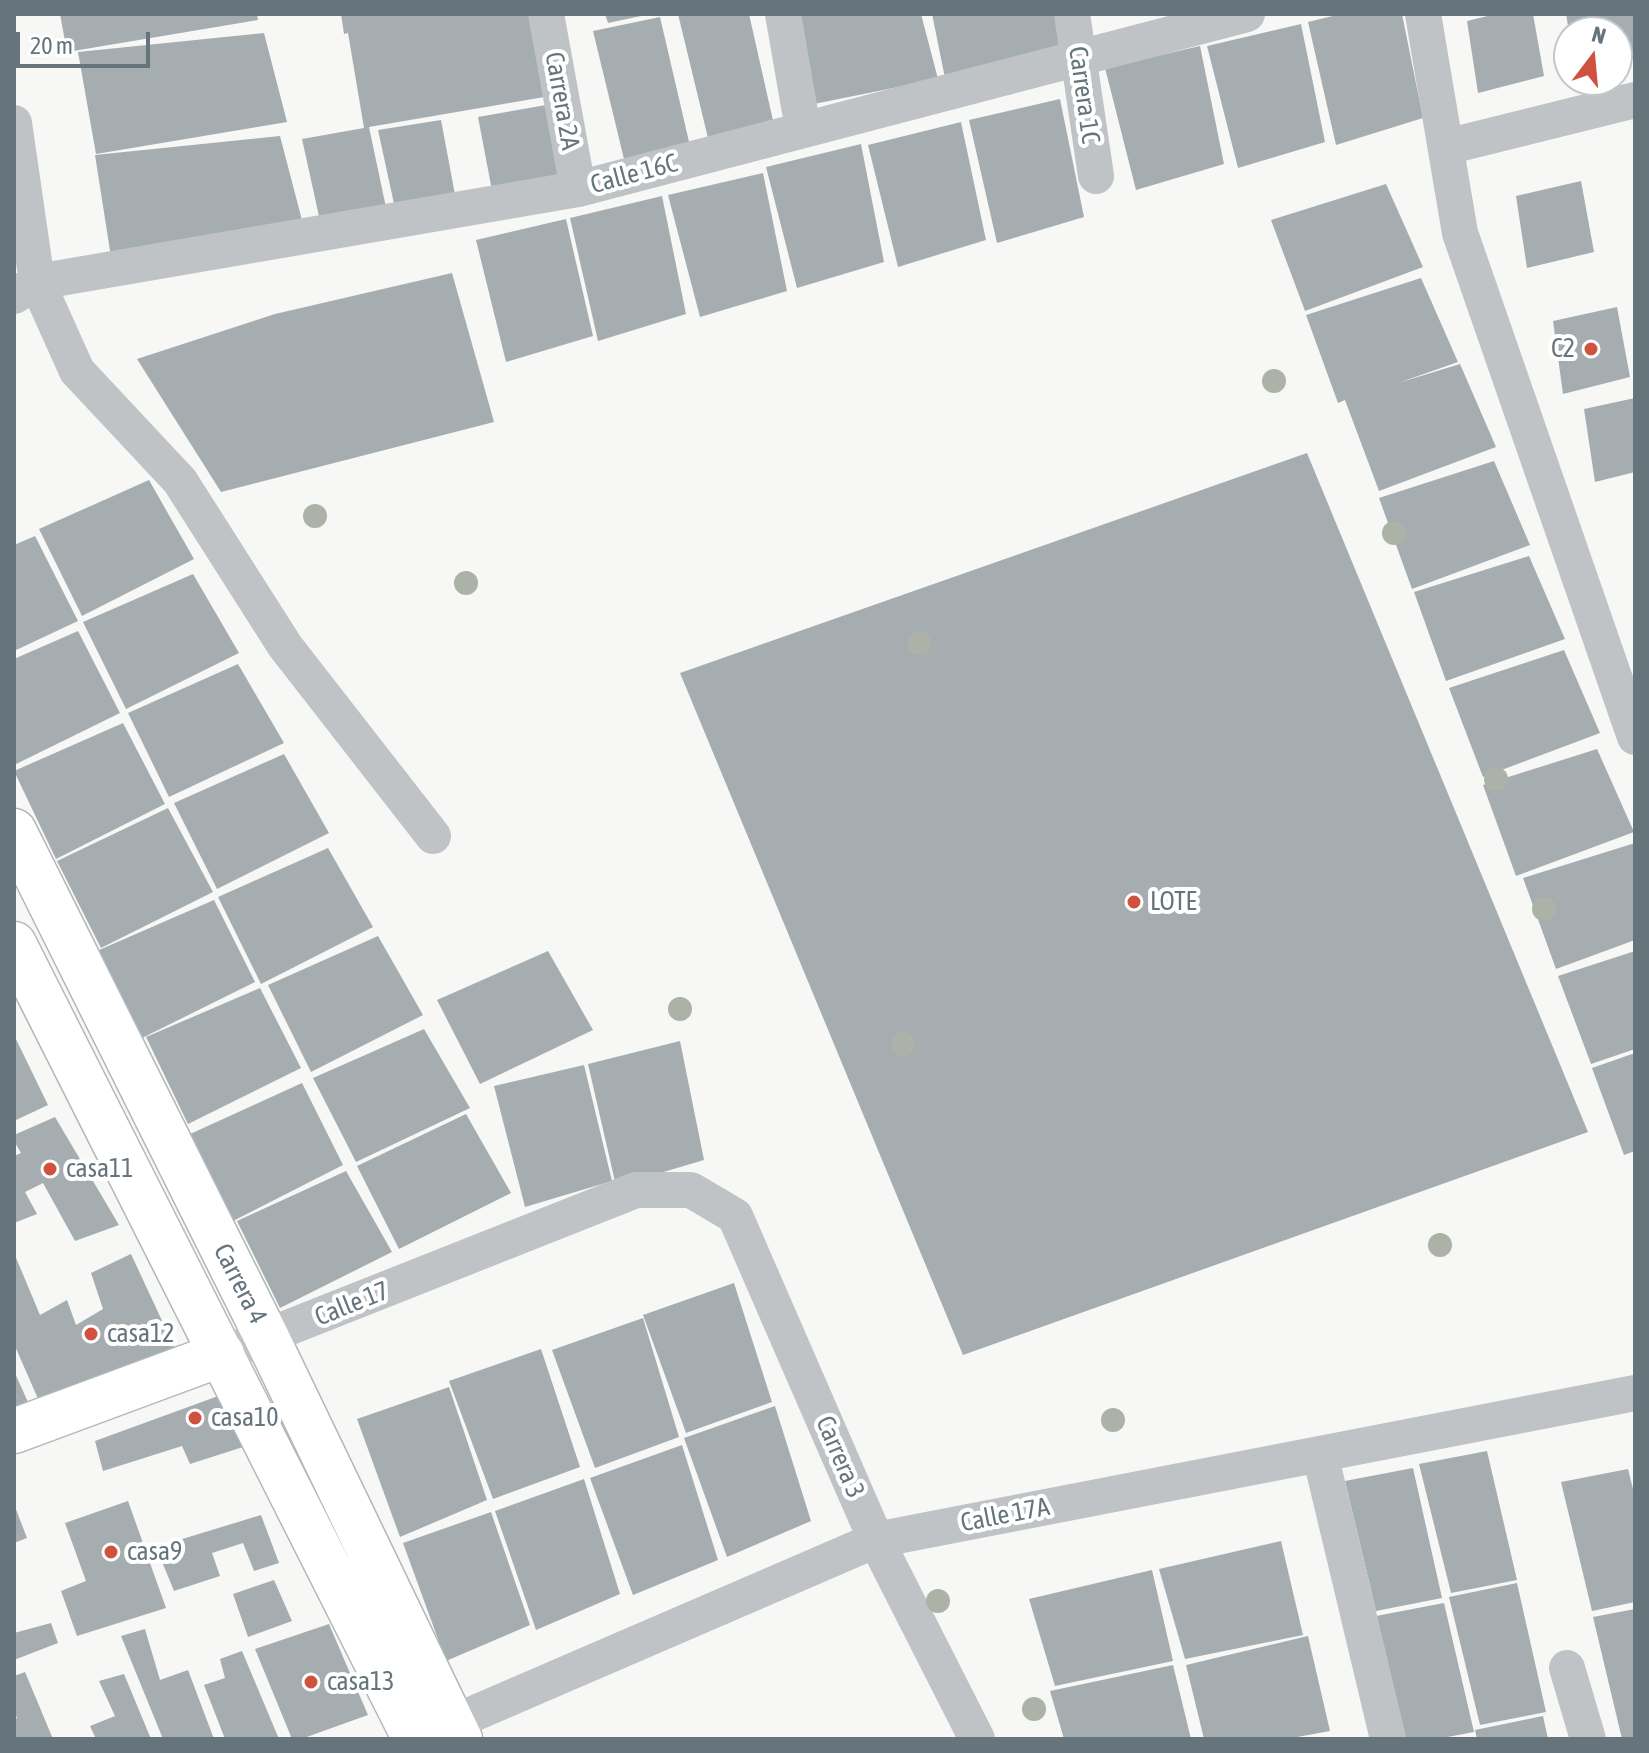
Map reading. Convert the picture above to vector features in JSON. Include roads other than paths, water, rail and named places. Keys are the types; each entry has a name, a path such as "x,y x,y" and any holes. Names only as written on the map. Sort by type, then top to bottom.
{"main road":[{"name":"Carrera 4","path":"14,831 267,1338 429,1735"},
{"name":"Carrera 4","path":"14,944 222,1354 429,1735"},
{"name":"Calle 17","path":"14,1431 222,1354"}],"street":[{"name":"Carrera 2A","path":"546,14 578,189"},
{"path":"783,14 803,129"},
{"name":"Carrera 1C","path":"1072,14 1096,176"},
{"name":"Calle 16C","path":"26,289 578,189 1247,14"},
{"path":"1423,14 1460,233 1635,737"},
{"path":"1446,147 1635,100"},
{"path":"14,123 26,289 77,371 180,481 285,646 433,836"},
{"name":"Calle 17","path":"222,1354 636,1190 691,1190"},
{"name":"Carrera 3","path":"691,1190 735,1216 876,1540 977,1739"},
{"name":"Calle 17A","path":"429,1735 876,1540 1635,1393"},
{"path":"1320,1454 1388,1739"},
{"path":"1567,1668 1588,1739"}],"place":[{"name":"C2","path":"1591,349"},
{"name":"LOTE","path":"1134,902"},
{"name":"casa11","path":"50,1169"},
{"name":"casa12","path":"91,1334"},
{"name":"casa10","path":"195,1418"},
{"name":"casa9","path":"111,1552"},
{"name":"casa13","path":"311,1682"}]}
